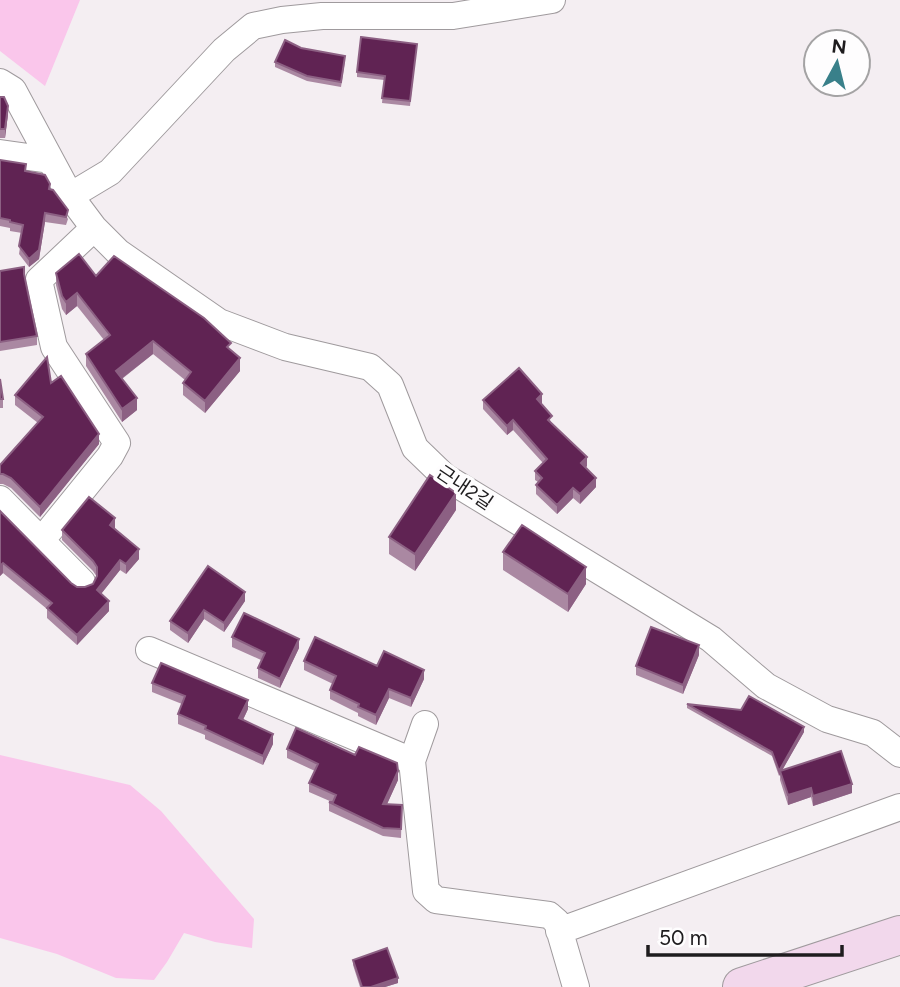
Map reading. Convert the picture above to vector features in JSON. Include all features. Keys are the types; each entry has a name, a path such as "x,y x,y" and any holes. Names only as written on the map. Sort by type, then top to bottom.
{"main road":[{"path":"742,987 900,935"}],"street":[{"path":"70,195 110,172 224,50 253,26 322,16 453,16 552,0"},
{"name":"근내2길","path":"0,82 13,90 70,195 94,228 118,252 219,322 285,346 370,368 390,385 415,448 444,477 711,639 766,686 827,719 873,733 900,754"},
{"path":"0,153 50,160"},
{"path":"41,541 110,456 117,443 54,347 39,281 94,228"},
{"path":"0,499 82,582"},
{"path":"149,650 412,761"},
{"path":"425,724 412,761 426,891 436,900 550,915 556,922 576,987"},
{"path":"559,931 900,807"}],"shaded area":[{"path":"0,0 80,0 45,86 0,51"},
{"path":"0,755 130,785 161,811 254,919 252,948 215,942 184,933 154,980 116,978 57,954 0,938"}],"building":[{"path":"361,37 417,44 410,101 382,98 385,76 357,72"},
{"path":"285,40 301,48 345,56 341,82 307,76 275,62"},
{"path":"0,97 4,97 8,106 5,129 0,129"},
{"path":"0,160 26,164 25,171 45,175 50,184 49,189 53,190 68,210 66,217 45,213 39,250 29,259 19,246 23,225 0,218"},
{"path":"79,254 96,276 114,256 204,318 231,343 227,347 240,358 205,401 183,383 191,372 153,341 116,371 137,398 122,409 86,354 110,335 77,293 66,302 62,296 56,273"},
{"path":"24,267 37,336 0,342 0,271"},
{"path":"47,357 51,383 61,376 99,434 40,507 11,478 0,474 0,465 43,417 15,395"},
{"path":"519,368 542,394 537,399 552,416 548,420 587,457 581,463 596,478 580,494 573,488 557,505 536,485 542,478 535,471 547,459 513,420 507,426 483,400"},
{"path":"430,475 456,493 415,554 389,537"},
{"path":"89,497 115,518 110,525 139,549 126,564 120,560 97,590 109,601 77,635 47,608 52,603 3,563 0,566 0,511 71,583 77,587 85,587 93,584 97,567 62,530"},
{"path":"522,525 586,567 568,594 503,552"},
{"path":"208,566 245,592 224,623 204,610 188,633 170,621"},
{"path":"244,613 299,639 280,679 258,668 265,653 232,637"},
{"path":"651,627 699,645 683,685 636,666"},
{"path":"315,637 377,666 384,651 424,670 411,698 389,689 376,715 330,690 336,676 304,661"},
{"path":"161,663 248,700 239,718 273,734 263,756 178,714 185,696 152,683"},
{"path":"749,696 804,727 779,771 772,752 687,704 741,710"},
{"path":"296,728 355,755 359,747 397,763 398,771 383,804 402,805 401,829 383,828 329,802 333,802 336,795 309,783 318,764 287,749"},
{"path":"841,751 852,784 813,796 811,788 788,795 780,771"},
{"path":"387,948 398,978 371,987 362,987 353,960"}]}
